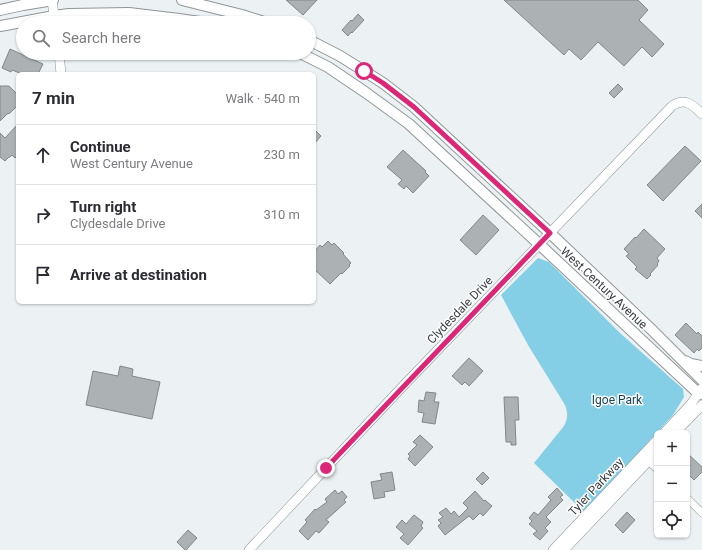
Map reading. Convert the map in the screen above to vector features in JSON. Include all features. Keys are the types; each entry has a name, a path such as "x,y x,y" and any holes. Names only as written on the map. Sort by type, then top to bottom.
{"main road":[{"path":"0,10 53,0"},
{"path":"182,0 245,16"},
{"path":"63,16 69,14 129,13 154,16"},
{"path":"0,26 16,22"},
{"name":"West Century Avenue","path":"316,44 340,56 383,83 414,107 550,233 702,380"},
{"name":"West Century Avenue","path":"314,60 328,67 365,92 408,124 701,392"},
{"path":"682,359 691,364 702,366"}],"street":[{"path":"53,0 54,16"},
{"path":"60,60 61,72"},
{"name":"Clydesdale Drive","path":"249,550 672,106 677,102 684,102 690,104 699,111"},
{"path":"667,430 701,392"},
{"path":"678,430 702,405"},
{"name":"Tyler Parkway","path":"564,550 645,458 654,444"},
{"name":"Tyler Parkway","path":"553,550 645,458 654,454"},
{"path":"645,458 654,467"},
{"path":"690,501 702,512"}],"green space":[{"name":"Igoe Park","path":"538,258 549,262 620,333 683,389 684,397 673,415 659,430 654,430 654,436 584,512 534,463 564,426 567,418 567,411 565,405 528,345 501,295"}],"building":[{"path":"286,0 317,0 303,15"},
{"path":"504,0 638,0 648,10 639,20 664,44 652,57 642,47 624,66 598,42 581,60 569,49 564,55"},
{"path":"358,14 364,20 348,36 342,30"},
{"path":"10,49 16,52 16,60 34,60 43,64 39,72 17,72 12,70 11,72 2,68"},
{"path":"618,84 623,89 614,98 609,93"},
{"path":"0,86 9,86 16,93 16,107 0,121"},
{"path":"16,126 16,157 15,158 12,155 5,161 0,157 0,133 5,138"},
{"path":"316,131 321,136 316,142"},
{"path":"685,146 701,161 663,201 647,185"},
{"path":"403,150 426,171 425,172 429,176 413,193 406,186 404,189 398,184 402,180 387,167"},
{"path":"702,204 702,218 695,211"},
{"path":"483,215 499,230 476,255 460,240"},
{"path":"644,229 665,249 657,258 659,261 657,264 658,265 647,279 635,269 637,267 626,256 629,254 624,249"},
{"path":"328,241 332,245 334,243 351,263 342,274 341,273 330,284 316,271 316,250 320,245 322,247"},
{"path":"686,323 697,334 698,332 702,336 702,348 699,351 697,349 694,353 675,335"},
{"path":"469,358 483,371 469,386 465,382 462,385 452,376"},
{"path":"120,366 133,369 132,376 160,382 152,419 86,405 93,371 118,376"},
{"path":"426,392 436,393 434,402 439,402 435,424 422,422 424,413 418,412 419,400 424,401"},
{"path":"504,397 518,397 519,420 515,420 516,445 511,445 511,442 506,442"},
{"path":"420,435 433,447 415,466 408,459 410,456 408,454 417,445 413,442"},
{"path":"690,456 702,467 702,472 694,480 690,476"},
{"path":"392,472 395,490 384,492 385,497 374,499 371,482 382,480 380,474"},
{"path":"483,472 489,478 482,485 476,479"},
{"path":"557,488 563,495 560,497 563,500 546,517 551,522 545,528 548,531 540,540 533,534 537,531 529,524 532,521 529,518 534,512 538,515 551,500 548,497"},
{"path":"335,490 338,494 342,491 347,497 344,500 346,502 326,520 329,522 319,533 316,531 308,540 299,531 307,522 305,520 315,509 316,510 327,502 325,499"},
{"path":"475,491 484,501 485,500 492,506 483,516 480,513 473,520 469,516 445,535 438,526 441,523 438,520 443,517 439,513 446,508 451,514 454,511 459,517 468,508 463,503"},
{"path":"627,512 635,520 623,533 615,525"},
{"path":"414,515 423,522 421,526 423,528 408,545 400,538 404,534 396,527 402,520 406,524"},
{"path":"188,530 197,538 185,550 177,542"}],"route":[{"path":"326,468 550,233 414,107 383,83 364,71"}]}
